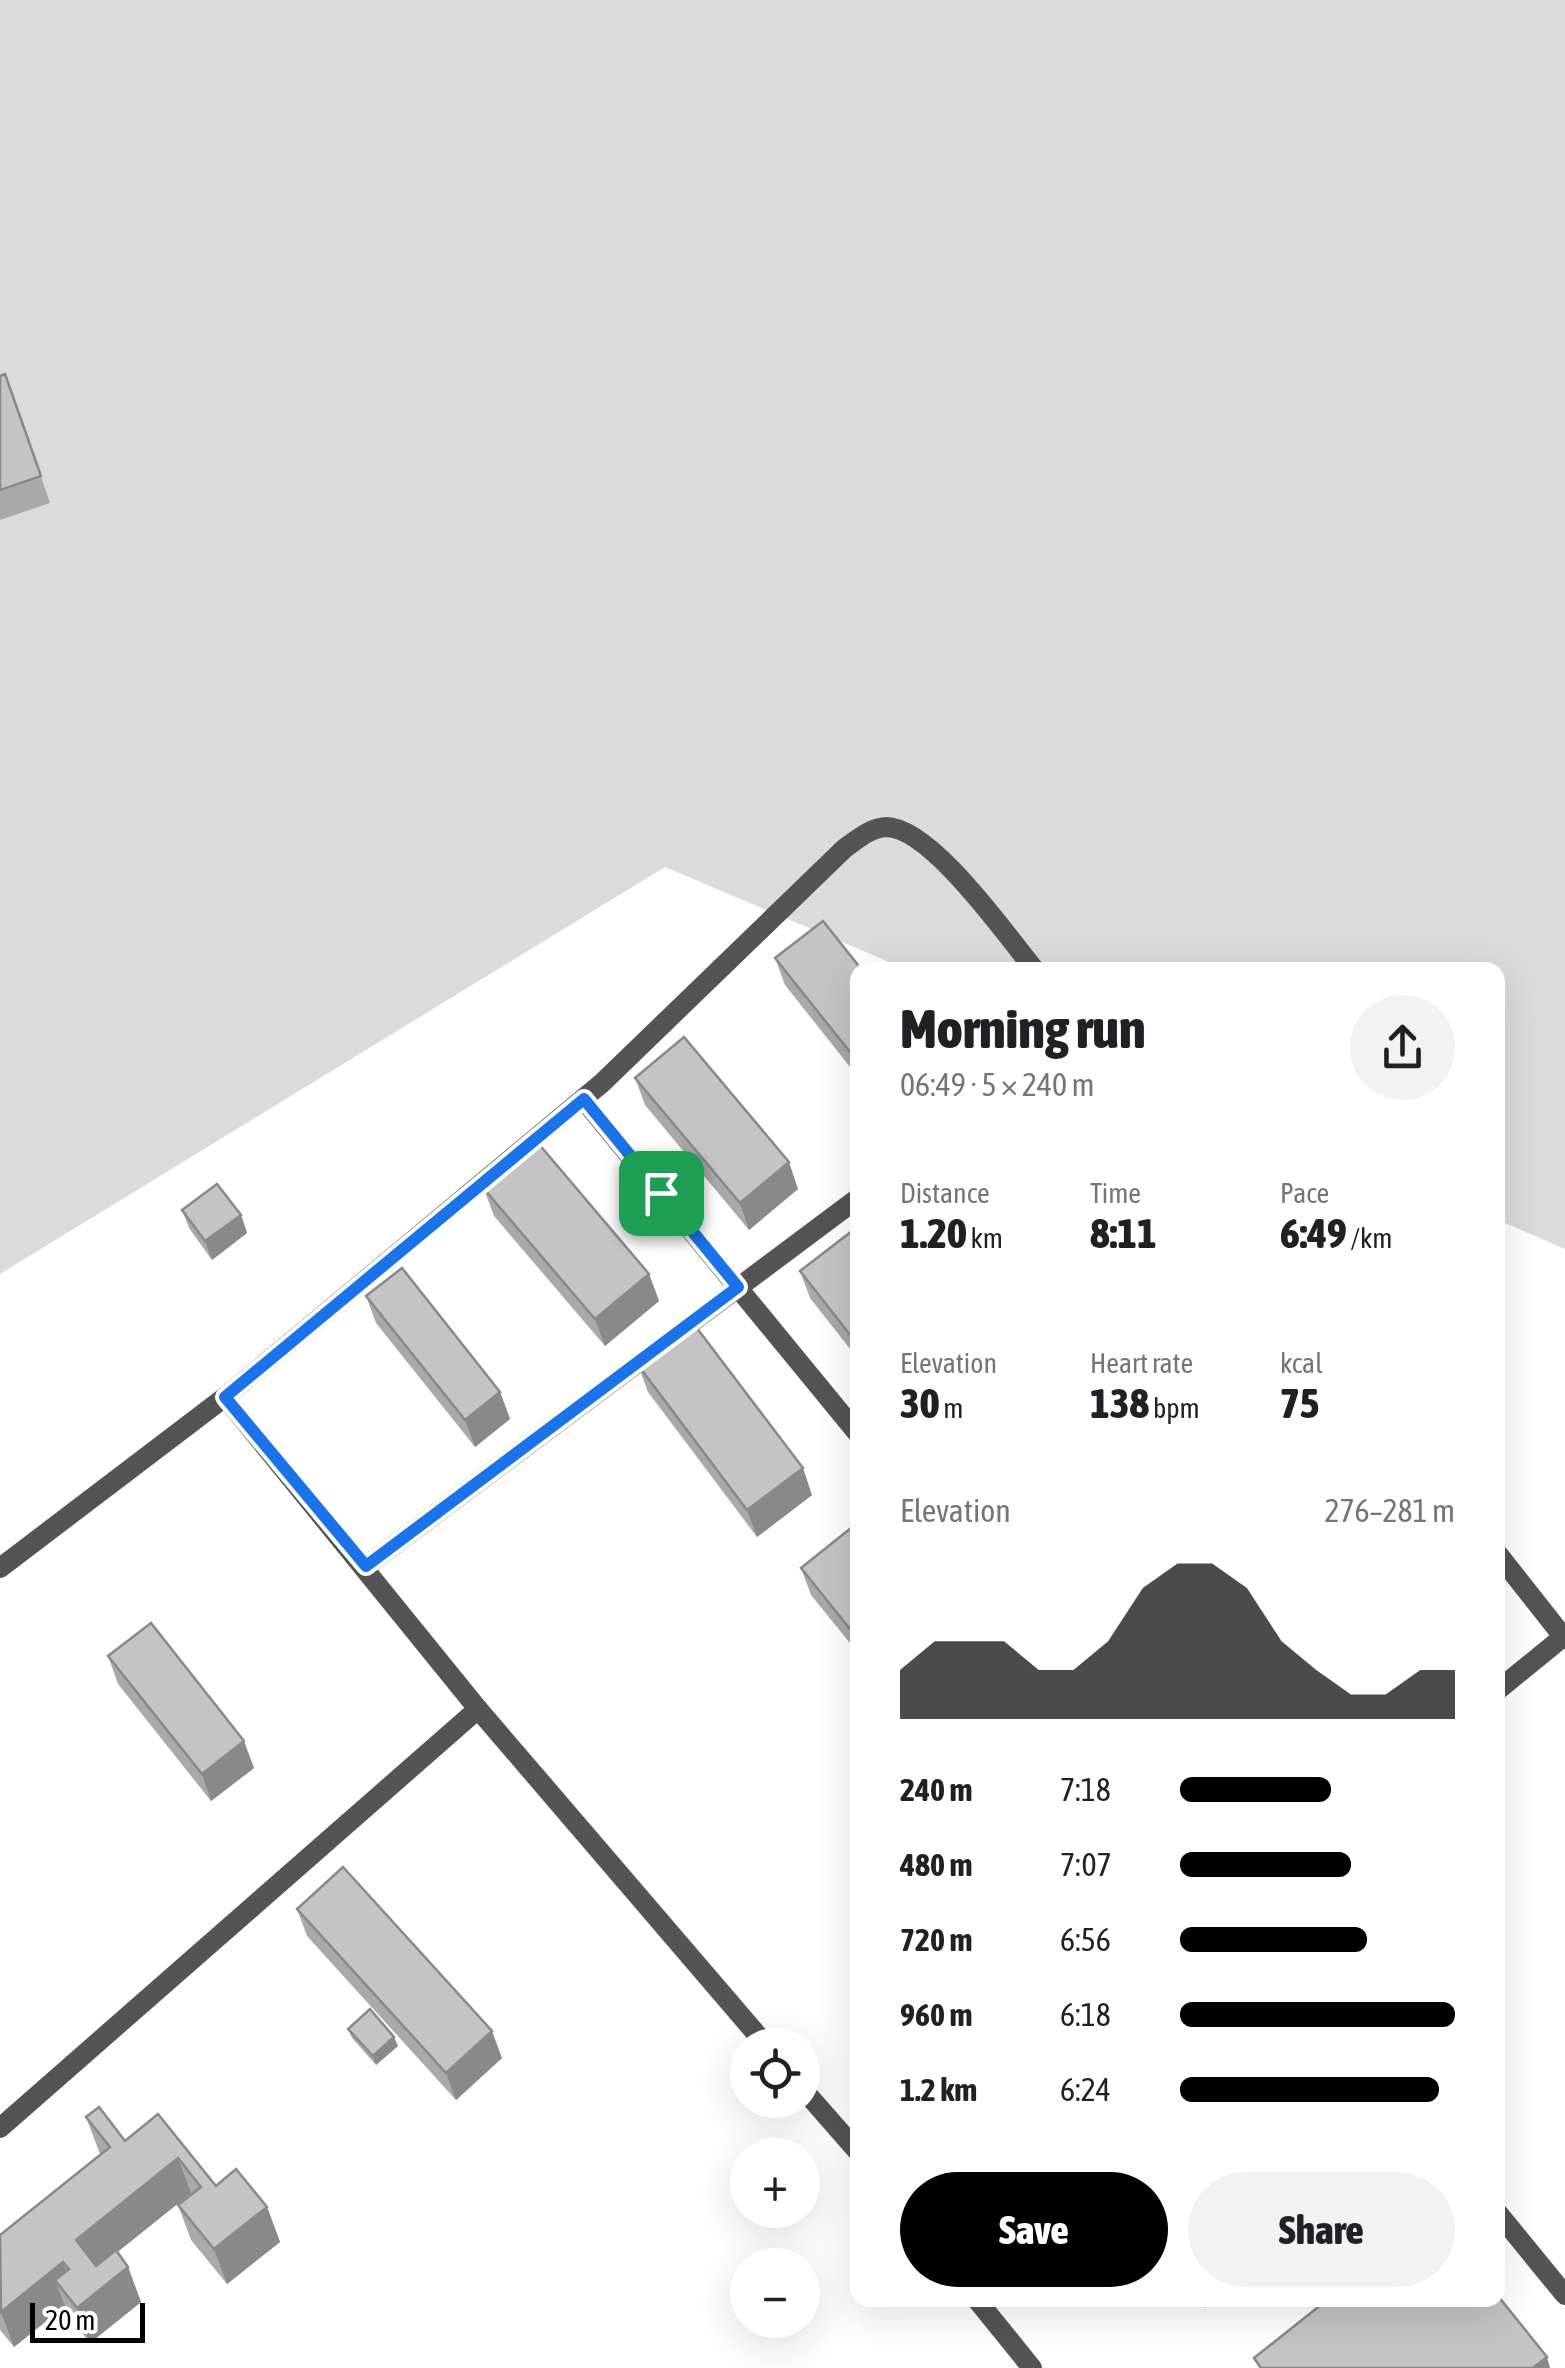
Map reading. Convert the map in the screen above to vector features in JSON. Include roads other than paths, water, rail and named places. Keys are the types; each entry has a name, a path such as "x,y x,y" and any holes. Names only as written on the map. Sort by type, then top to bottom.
{"street":[{"path":"0,1568 225,1397 584,1099 846,848 872,829 890,827 906,831 939,854 1028,962"},
{"path":"584,1099 850,1424"},
{"path":"366,1566 850,1204"},
{"path":"225,1397 366,1566 478,1709 751,2028"},
{"path":"1505,1563 1564,1638 1505,1684"},
{"path":"0,2128 478,1709"},
{"path":"820,2109 850,2143"},
{"path":"1505,2222 1565,2295"},
{"path":"983,2307 1032,2368"}]}
